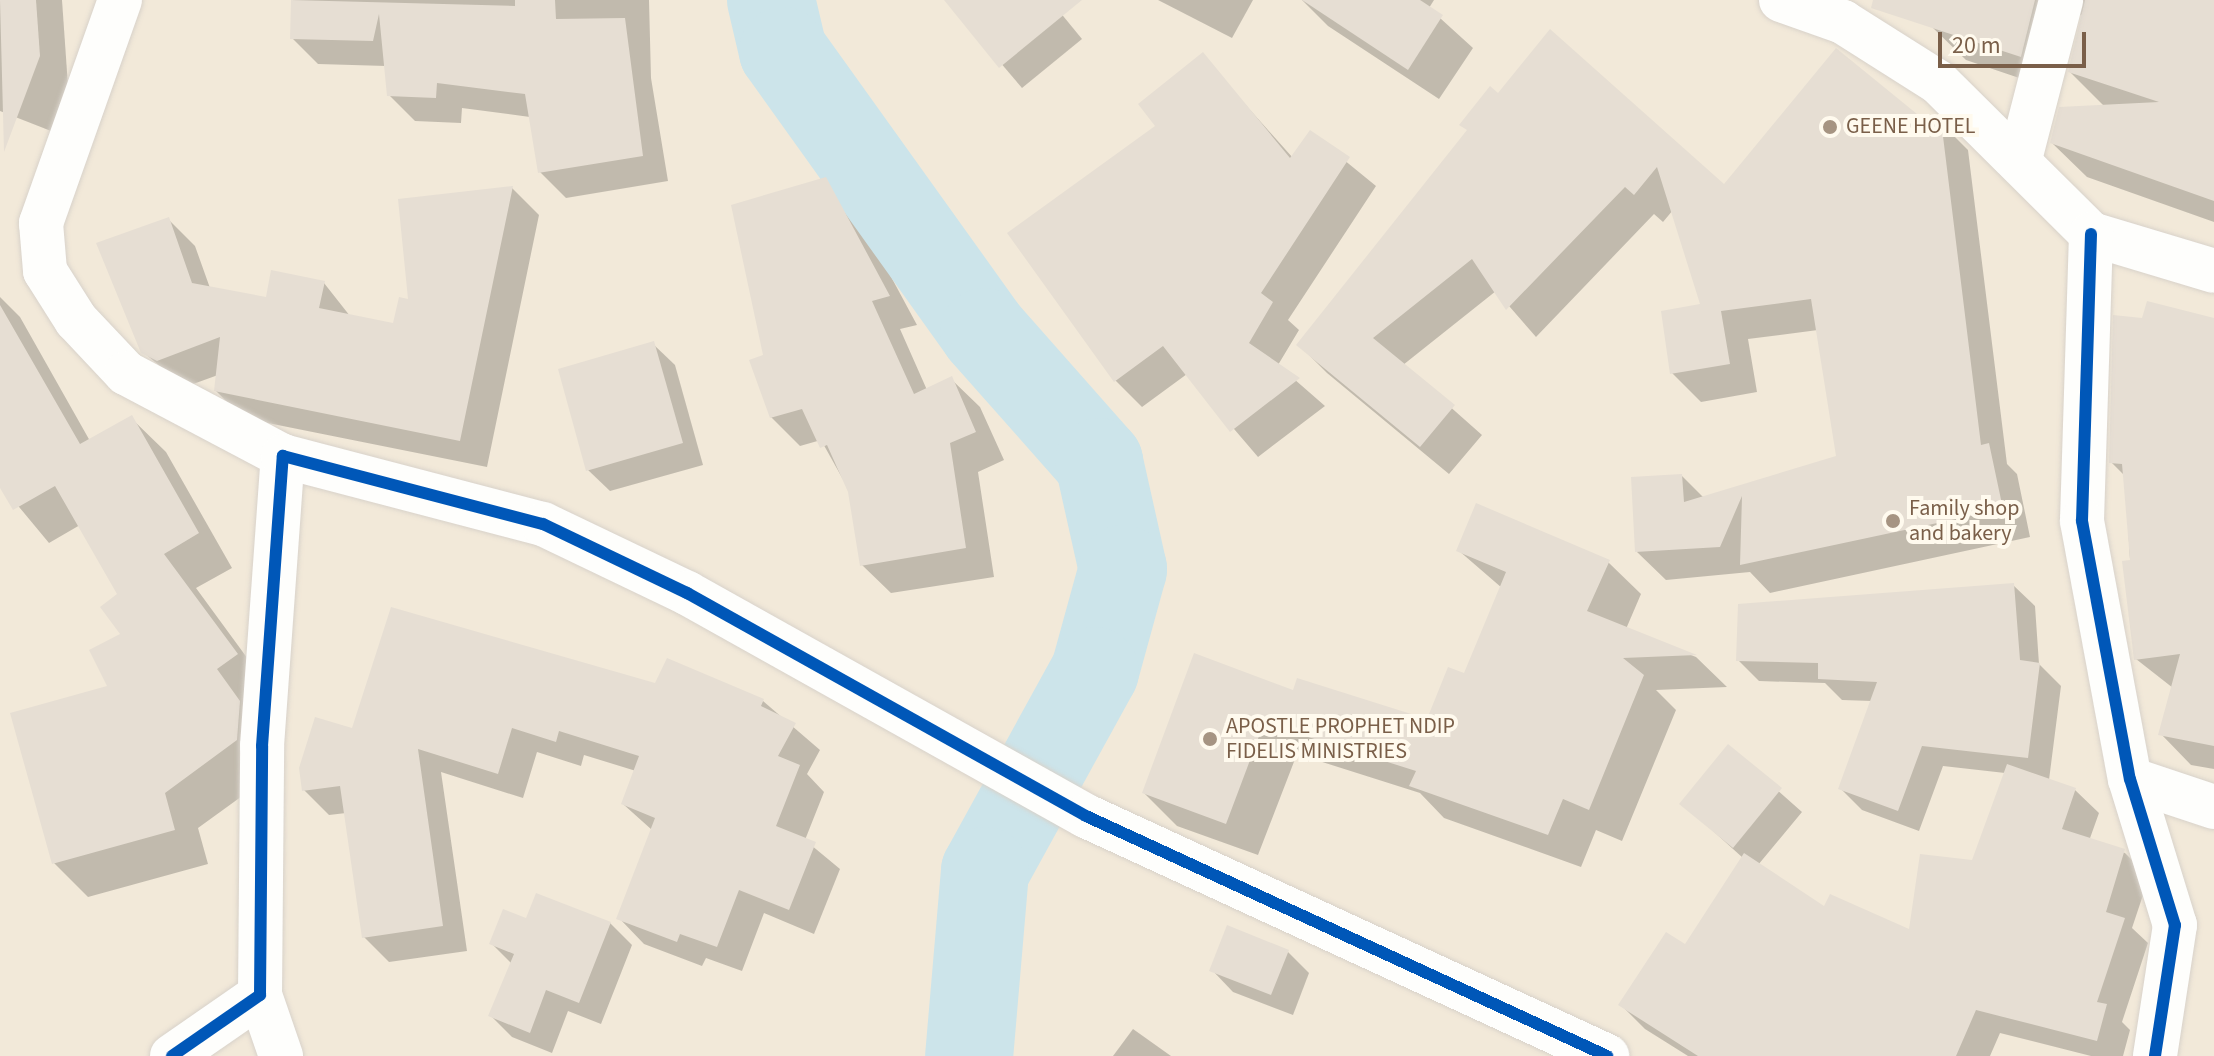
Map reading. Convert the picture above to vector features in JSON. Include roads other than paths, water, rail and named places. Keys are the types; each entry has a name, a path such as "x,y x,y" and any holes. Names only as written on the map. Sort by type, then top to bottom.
{"street":[{"path":"120,0 41,223 45,271 76,320 126,373 283,456 543,524 687,593 1086,816 1607,1056"},
{"path":"1781,0 1843,22 1938,82 2020,159 2091,234 2214,271"},
{"path":"2020,159 2061,0"},
{"path":"2091,234 2082,521 2130,779 2175,925 2155,1056"},
{"path":"281,1056 260,995 262,746 283,456"},
{"path":"2130,779 2214,807"},
{"path":"172,1056 260,995"}],"waterway":[{"path":"771,0 783,51 984,332 1099,462 1123,569 1095,671 985,871 969,1056"}],"place":[{"name":"GEENE HOTEL","path":"1830,127"},
{"name":"Family shop and bakery","path":"1893,521"},
{"name":"APOSTLE PROPHET NDIP FIDELIS MINISTRIES","path":"1210,739"}]}
